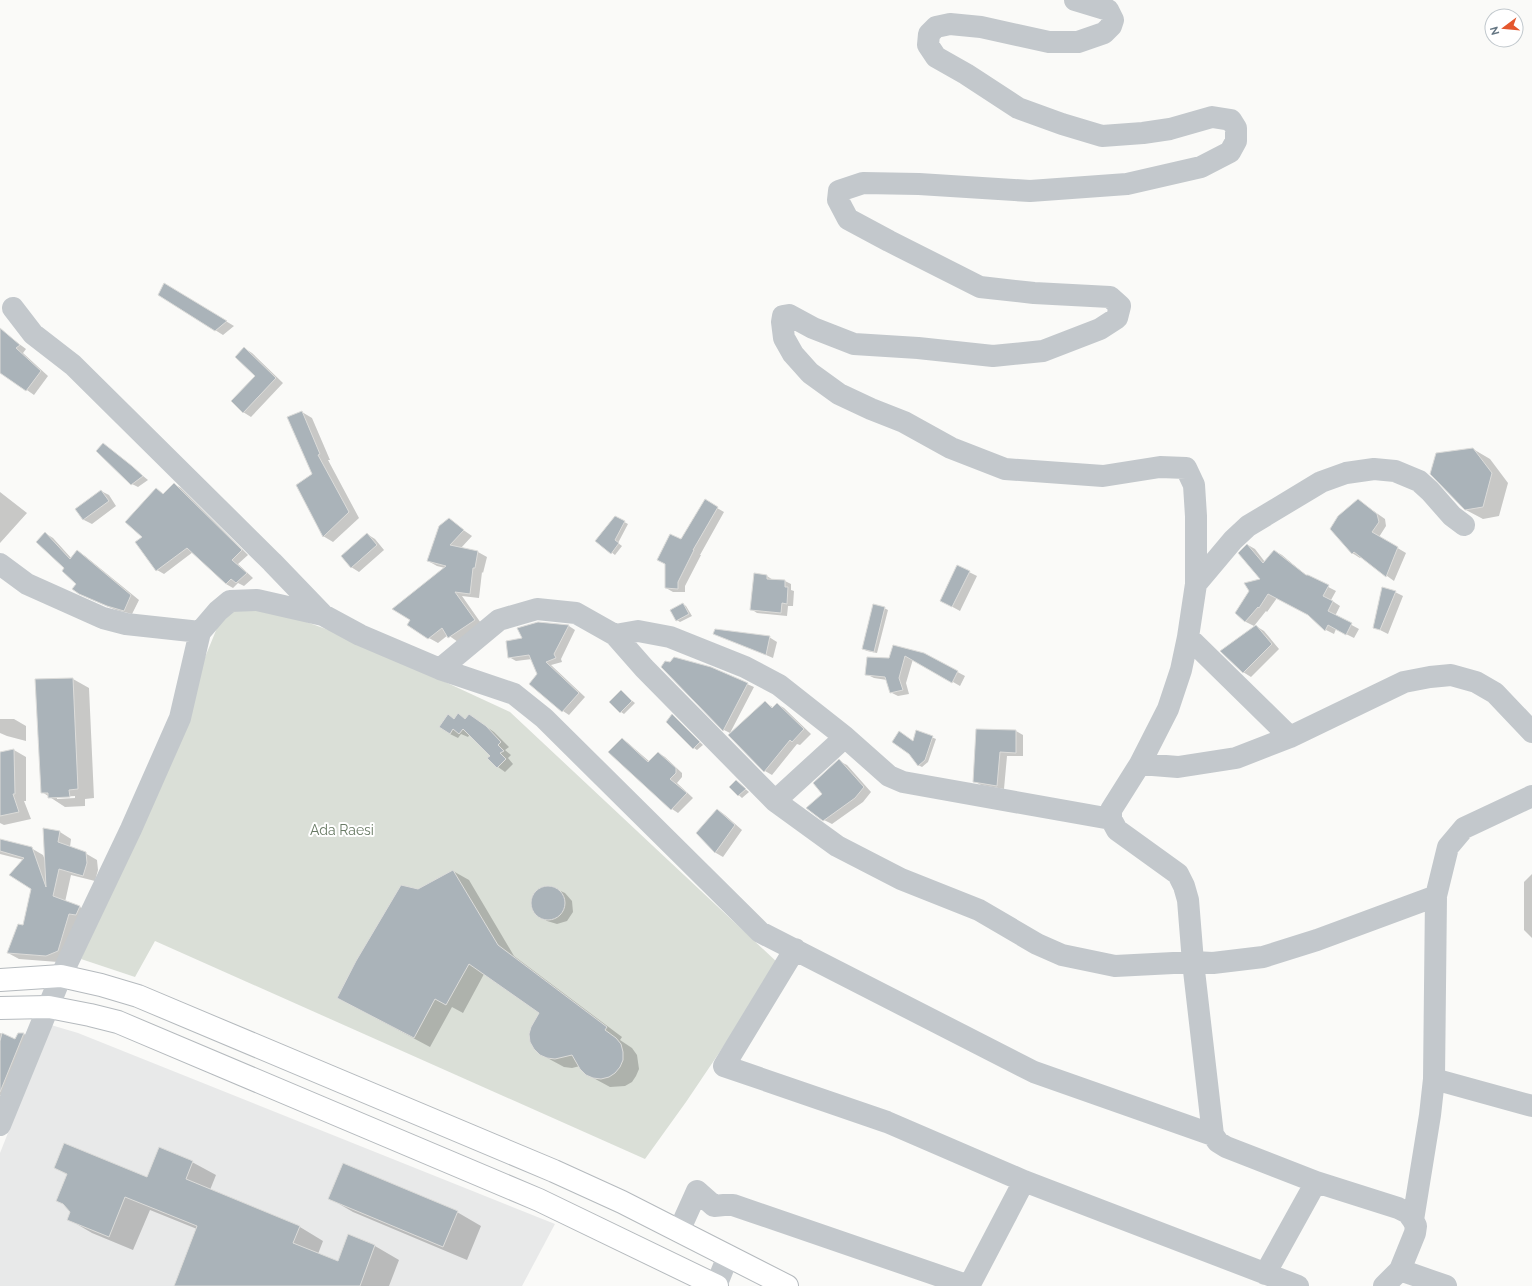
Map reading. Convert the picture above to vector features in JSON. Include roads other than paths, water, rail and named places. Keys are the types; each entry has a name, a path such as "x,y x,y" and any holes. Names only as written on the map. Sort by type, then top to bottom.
{"main road":[{"path":"0,980 61,976 102,984 138,996 554,1171 622,1202 787,1286"},
{"path":"0,1008 49,1007 118,1022 539,1200 716,1286"},
{"path":"607,1233 622,1202"}],"street":[{"path":"1076,0 1108,10 1114,20 1111,26 1104,33 1078,42 1049,42 981,27 950,24 936,27 929,34 928,45 936,57 966,74 1018,108 1062,124 1102,136 1170,129 1212,117 1231,120 1236,128 1236,140 1230,152 1201,167 1126,184 1030,191 919,184 863,183 839,191 838,200 848,219 980,287 1034,294 1110,297 1120,306 1117,318 1100,329 1043,351 992,356 918,348 854,344 813,328 788,315 783,316 782,322 784,338 793,354 806,368 839,394 904,422 952,448 1005,469 1104,476 1160,467 1186,468 1194,485 1196,516 1196,584 1188,637 1181,670 1168,709 1140,764 1111,810 1110,819 1117,830 1178,874 1184,886 1188,900 1193,962 1213,1135 1218,1142 1226,1147 1316,1182 1398,1208 1408,1213 1416,1226 1415,1234 1400,1270 1384,1286"},
{"path":"13,308 33,334 73,365 272,562 323,615"},
{"path":"1196,584 1233,540 1248,526 1321,482 1346,473 1374,469 1395,471 1419,481 1452,516 1464,525"},
{"path":"0,564 27,584 103,618 126,624 200,632"},
{"path":"0,1125 61,976 131,829 180,718 200,632 218,611 230,600 258,600 323,615 360,635 440,669 514,694 544,718 760,932 1034,1072 1213,1135"},
{"path":"440,669 499,620 537,609 576,613 615,635 644,668 774,801 838,846 901,879 979,910 1037,944 1062,955 1114,966 1193,962 1213,963 1263,957 1316,940 1436,896"},
{"path":"615,635 638,631 670,637 745,667 780,684 845,737 889,776 903,782 1110,819"},
{"path":"1188,637 1290,737"},
{"path":"1140,764 1178,767 1236,758 1290,737 1404,682 1451,675 1476,682 1495,693 1532,732"},
{"path":"774,801 845,737"},
{"path":"1413,1220 1430,1116 1434,1079 1436,896 1448,847 1464,828 1532,796"},
{"path":"795,949 724,1066 887,1122 1024,1181 1298,1286"},
{"path":"1434,1079 1532,1106"},
{"path":"679,1231 697,1191 714,1206 732,1205 969,1286 1024,1181"},
{"path":"1265,1274 1316,1182"},
{"path":"716,1286 728,1256"},
{"path":"1400,1270 1446,1286"}],"park label":[{"name":"Ada Raesi","path":"342,830"}]}
